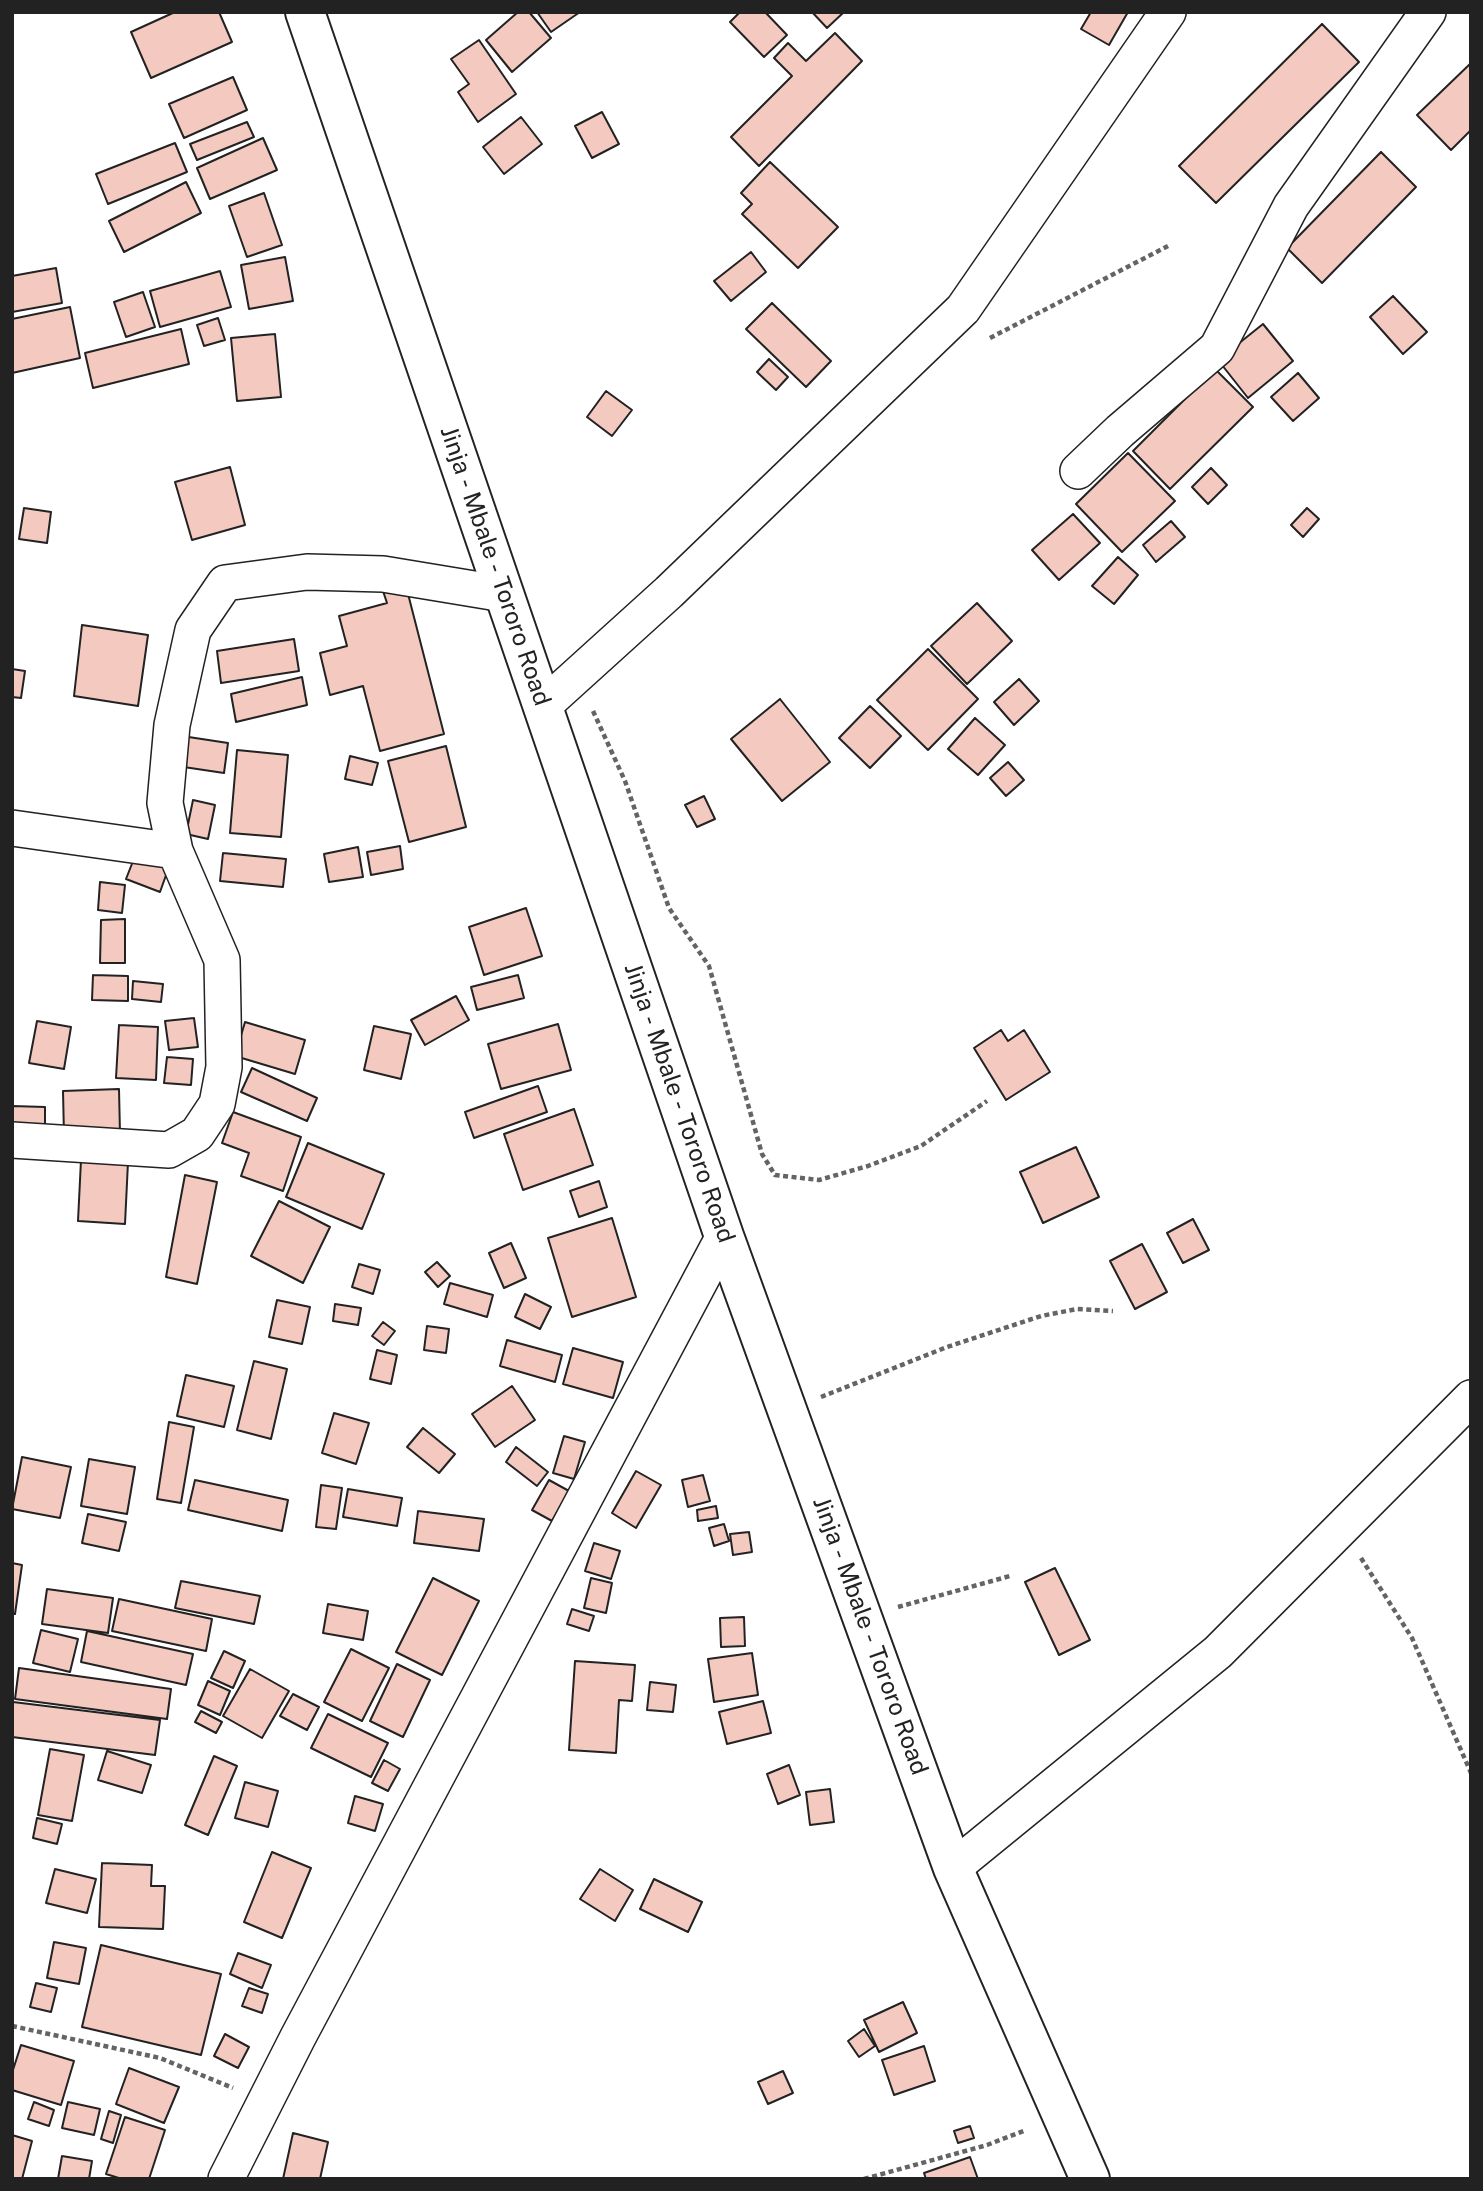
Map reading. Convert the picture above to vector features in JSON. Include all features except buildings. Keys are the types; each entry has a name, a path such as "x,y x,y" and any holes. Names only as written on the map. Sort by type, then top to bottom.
{"main road":[{"name":"Jinja - Mbale - Tororo Road","path":"305,12 724,1236 953,1868 1090,2179"}],"street":[{"path":"542,707 669,592 963,309 1168,12"},
{"path":"1078,471 1120,431 1217,348 1291,206 1428,12"},
{"path":"12,1140 169,1150 197,1134 216,1104 225,1067 222,960 175,851 164,803 172,725 193,629 225,583 306,572 383,574 505,594"},
{"path":"12,828 175,851"},
{"path":"226,2179 724,1236"},
{"path":"953,1868 1218,1652 1471,1398"}],"path":[{"path":"986,340 1168,246"},
{"path":"576,675 625,782 669,908 709,965 762,1154 775,1175 819,1180 868,1166 921,1146 987,1101"},
{"path":"788,1410 947,1347 1041,1316 1077,1309 1113,1311"},
{"path":"1341,1528 1412,1638 1471,1773"},
{"path":"863,1616 1010,1576"},
{"path":"12,2026 160,2058 265,2101"},
{"path":"864,2179 987,2145 1062,2115"}]}
